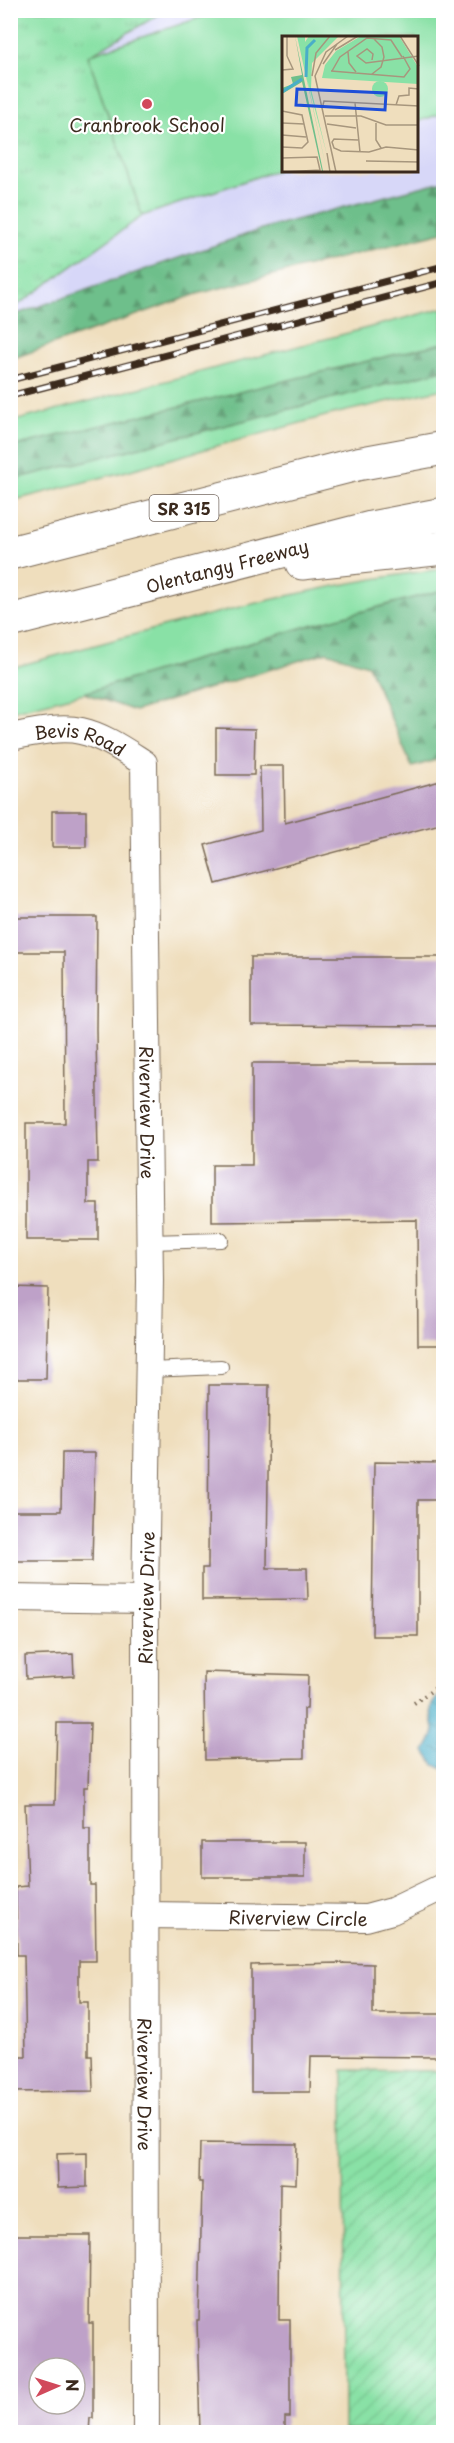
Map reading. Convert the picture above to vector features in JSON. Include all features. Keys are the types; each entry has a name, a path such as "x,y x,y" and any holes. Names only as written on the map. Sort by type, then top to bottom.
{"highway":[{"path":"357,464 444,437"},
{"name":"SR 315","path":"10,553 357,464 444,448"},
{"name":"Olentangy Freeway","path":"10,621 371,528 444,514"},
{"path":"123,591 317,561 444,548"}],"street":[{"name":"Bevis Road","path":"10,737 40,731 80,731 117,746 144,763"},
{"name":"Riverview Drive","path":"144,763 150,1242 145,1600 146,2433"},
{"path":"10,1598 145,1600"},
{"name":"Riverview Circle","path":"145,1915 366,1918 392,1911 444,1887"}],"lane":[{"path":"150,1242 221,1240"},
{"path":"149,1370 221,1367"}],"path":[{"path":"414,1703 444,1683"}],"shaded area":[{"name":"Cranbrook School","path":"10,11 443,11 443,181 265,228 11,316"}],"green space":[{"path":"11,10 165,11 88,56 142,216 11,310"},
{"path":"220,11 440,11 444,21 443,113 418,122 418,36 282,36 282,168 142,216 88,55"},
{"path":"443,181 443,232 197,294 11,359 11,316 265,228"},
{"path":"443,308 443,343 11,447 10,422"},
{"path":"443,343 443,370 11,480 11,447"},
{"path":"443,370 443,389 329,415 11,501 11,480"},
{"path":"443,569 443,590 311,625 84,693 11,711 11,668 172,624 280,598 334,586"},
{"path":"443,590 443,758 412,767 368,665 327,652 135,711 84,693 311,625"},
{"path":"343,2070 443,2071 443,2431 344,2430"}],"water":[{"path":"443,1693 443,1769 434,1765 425,1751 434,1731 432,1705"}],"building":[{"path":"216,728 255,729 254,775 216,775"},
{"path":"260,766 284,766 285,823 444,780 444,823 216,884 205,845 261,830"},
{"path":"52,811 86,811 86,847 52,847"},
{"path":"10,917 97,917 98,1162 88,1162 88,1204 98,1204 98,1240 26,1240 26,1123 65,1123 64,952 10,952"},
{"path":"251,957 443,957 443,1026 251,1025"},
{"path":"252,1063 443,1063 444,1345 418,1345 417,1220 212,1222 212,1165 252,1165"},
{"path":"10,1287 48,1288 46,1379 10,1379"},
{"path":"209,1385 269,1385 267,1568 307,1568 308,1599 202,1600 202,1568 208,1568"},
{"path":"62,1453 95,1453 92,1561 10,1561 10,1511 61,1511"},
{"path":"374,1462 444,1463 444,1500 418,1500 418,1636 372,1636"},
{"path":"73,1654 74,1676 26,1679 25,1656"},
{"path":"204,1672 308,1675 307,1709 304,1709 304,1758 205,1760"},
{"path":"57,1723 90,1723 88,1787 84,1787 84,1828 90,1828 90,1885 95,1885 96,1961 79,1961 79,2002 88,2002 88,2055 92,2055 93,2091 10,2092 10,2056 26,2056 24,1955 17,1955 16,1887 28,1886 25,1804 55,1804"},
{"path":"202,1842 305,1842 305,1877 202,1877"},
{"path":"373,1964 373,2014 444,2014 444,2057 311,2056 310,2092 251,2092 251,1965"},
{"path":"200,2143 297,2144 296,2184 280,2183 279,2320 290,2320 290,2417 285,2417 285,2433 200,2433 197,2320 199,2320 202,2182 199,2182"},
{"path":"87,2153 87,2187 58,2188 57,2154"},
{"path":"10,2235 90,2235 89,2323 93,2323 93,2418 90,2418 89,2433 10,2433"}],"railway":[{"path":"10,380 444,266"},
{"path":"10,396 444,282"}],"place":[{"name":"Cranbrook School","path":"147,104"}]}
